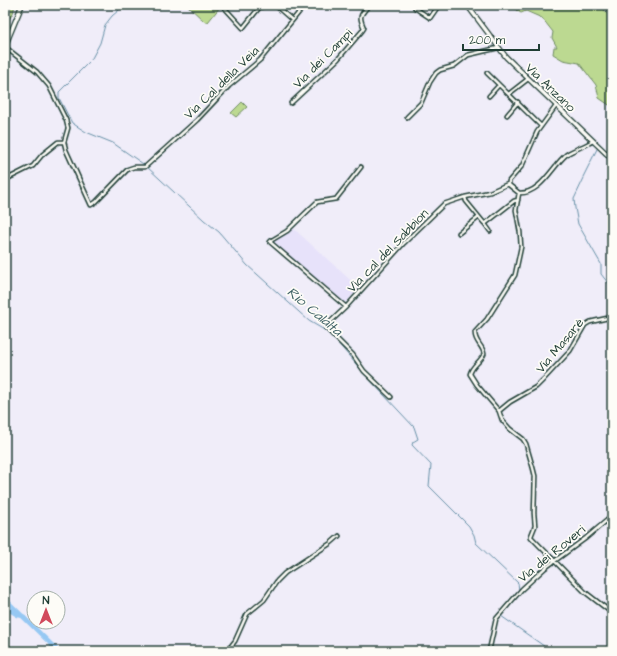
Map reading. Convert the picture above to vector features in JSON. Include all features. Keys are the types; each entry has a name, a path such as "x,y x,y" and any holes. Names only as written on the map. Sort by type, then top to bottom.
{"main road":[{"path":"6,43 22,5"},
{"name":"Via Anzano","path":"467,5 498,48 528,79 612,159"}],"street":[{"path":"222,5 243,28 259,8 267,5"},
{"path":"275,5 292,20"},
{"name":"Via Cal della Veia","path":"64,142 66,150 93,204 128,169 146,166 197,120 229,86 260,60 305,5"},
{"name":"Via dei Campi","path":"291,103 338,59 362,31 364,28 360,20 360,16 369,5"},
{"path":"417,5 415,8 430,18 438,5"},
{"path":"5,180 33,166 47,150 58,142 64,142 68,128 66,120 49,86 37,72 10,50 6,43"},
{"path":"407,117 421,103 430,82 436,73 440,70 454,66 468,55 498,48"},
{"path":"487,73 541,126"},
{"path":"510,95 510,93 528,79"},
{"path":"489,96 499,85"},
{"path":"507,115 518,102"},
{"path":"490,231 466,201 465,197 490,192 508,184 524,162 541,126 556,106"},
{"path":"508,184 519,193 528,192 536,188 568,154 593,141"},
{"name":"Via cal del Sabbion","path":"361,167 336,199 317,202 287,231 270,242 346,307 404,243 444,204 465,197"},
{"path":"519,193 516,216 521,243 515,275 487,319 475,332 476,341 482,347 484,354 471,371 472,379 500,411 502,420 510,430 523,439 526,444 535,476 535,526 530,536 585,592 612,613"},
{"path":"484,223 486,224 514,201 518,200"},
{"path":"459,233 479,217"},
{"path":"346,307 327,325 326,328 353,355 364,371 391,397"},
{"name":"Via Masarè","path":"500,411 510,402 536,387 548,375 570,350 585,325 590,322 612,317"},
{"name":"Via dei Roveri","path":"489,651 496,619 528,583 612,516"},
{"path":"227,651 235,641 247,614 264,600 277,581 339,536"}],"shaded area":[{"path":"292,227 359,288 344,304 272,242"}],"green space":[{"path":"5,5 15,5 13,13 6,24 5,23"},
{"path":"187,5 218,5 220,7 208,22 205,22"},
{"path":"516,5 607,5 604,10 612,19 612,107 599,98 596,85 579,63 563,60 553,54 554,47 557,47 552,38 553,32 542,18 526,11 521,13 516,10"},
{"path":"242,102 247,107 236,117 231,113"}],"waterway":[{"name":"Rio Calalta","path":"125,5 112,16 105,25 100,43 91,60 59,92 59,98 72,123 86,132 113,143 146,166 219,232 247,265 309,321 326,331 414,427 418,439 413,442 412,445 431,465 429,486 469,526 476,543 518,583 519,590 499,613"},
{"path":"583,177 597,149"},
{"path":"584,178 574,199 578,224 601,264 601,274 612,288"},
{"path":"5,599 58,651"},
{"path":"5,607 18,615 23,616"},
{"name":"Rio Calalta","path":"501,616 551,651"}]}
